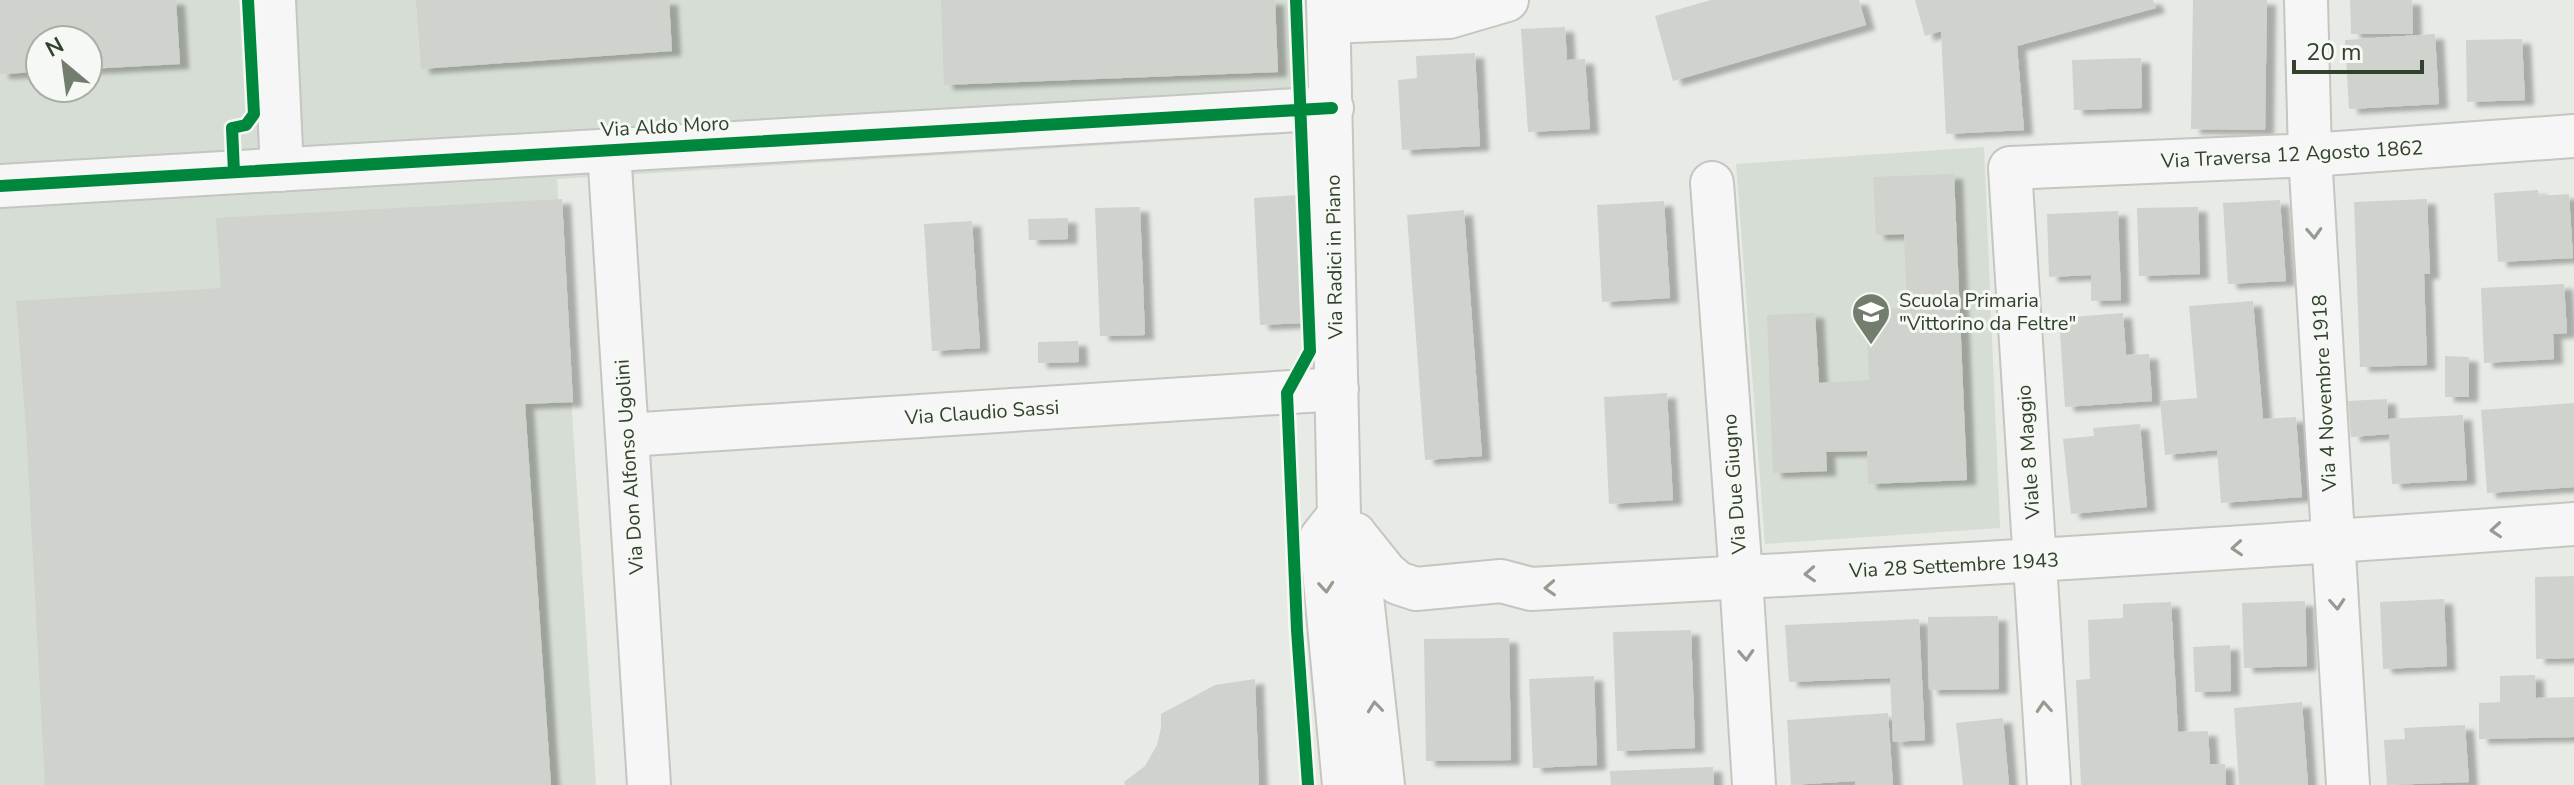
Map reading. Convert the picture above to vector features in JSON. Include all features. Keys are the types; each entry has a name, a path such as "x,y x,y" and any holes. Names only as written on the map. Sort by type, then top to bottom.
{"street":[{"path":"274,0 282,170"},
{"path":"1328,11 1449,17 1507,0"},
{"name":"Via 4 Novembre 1918","path":"2306,0 2310,155 2348,785"},
{"name":"Via Radici in Piano","path":"1328,11 1337,389 1348,526 1383,785"},
{"name":"Via Aldo Moro","path":"0,186 1332,108"},
{"name":"Via Traversa 12 Agosto 1862","path":"2010,168 2310,155 2574,136"},
{"name":"Via Don Alfonso Ugolini","path":"609,150 649,785"},
{"name":"Viale 8 Maggio","path":"2010,168 2049,785"},
{"name":"Via Due Giugno","path":"1712,183 1754,785"},
{"name":"Via Claudio Sassi","path":"627,435 1337,389"},
{"name":"Via 28 Settembre 1943","path":"1348,526 1386,573 1398,583 1416,589 1501,581 1531,589 2035,561 2574,524"},
{"name":"Via Radici in Piano","path":"1348,526 1321,538 1351,777"}],"shaded area":[{"path":"0,0 1342,0 1350,130 557,179 596,785 0,785"},
{"name":"Scuola Primaria \"Vittorino da Feltre\"","path":"1984,147 2000,528 1765,544 1736,164"}],"building":[{"path":"0,0 176,0 180,64 104,68 104,24 24,24 24,73 0,74"},
{"path":"416,0 669,0 672,51 421,69"},
{"path":"941,0 1275,0 1278,72 944,85"},
{"path":"1711,0 1859,0 1866,25 1673,81 1655,16"},
{"path":"1915,0 2153,0 2156,8 2017,46 2024,130 1946,134 1941,31 1925,36"},
{"path":"2193,0 2267,0 2265,130 2191,129"},
{"path":"2350,0 2412,0 2413,34 2351,34"},
{"path":"1565,27 1567,60 1585,59 1590,129 1528,132 1521,29"},
{"path":"2435,34 2439,104 2349,109 2345,40"},
{"path":"2522,39 2525,100 2467,102 2466,40"},
{"path":"1475,53 1480,146 1402,150 1398,80 1417,78 1416,56"},
{"path":"2141,58 2142,108 2074,110 2072,60"},
{"path":"1954,174 1967,480 1868,484 1867,451 1826,452 1827,471 1773,473 1767,315 1815,313 1819,383 1869,380 1866,310 1907,308 1904,234 1876,235 1873,177"},
{"path":"2538,190 2538,196 2569,194 2573,258 2498,262 2494,193"},
{"path":"1297,195 1303,323 1260,325 1254,198"},
{"path":"562,199 573,402 525,404 551,785 45,785 26,427 16,301 221,288 216,218"},
{"path":"2427,199 2430,274 2424,274 2427,365 2360,367 2354,202"},
{"path":"2280,200 2286,281 2228,284 2223,203"},
{"path":"1664,201 1670,298 1602,302 1597,205"},
{"path":"1140,207 1145,335 1100,336 1095,208"},
{"path":"2198,207 2200,274 2139,276 2137,208"},
{"path":"1464,210 1482,456 1425,460 1407,215"},
{"path":"2118,211 2121,300 2091,301 2091,275 2049,277 2047,214"},
{"path":"1068,218 1068,239 1029,240 1028,219"},
{"path":"972,221 980,348 932,351 924,224"},
{"path":"2564,284 2567,333 2553,334 2554,359 2484,363 2481,288"},
{"path":"2253,301 2263,419 2296,417 2302,497 2221,503 2217,450 2165,455 2160,401 2197,398 2189,306"},
{"path":"2123,313 2126,355 2149,354 2152,401 2065,407 2059,318"},
{"path":"1078,341 1079,362 1038,363 1038,342"},
{"path":"2445,356 2469,357 2469,397 2445,397"},
{"path":"1667,393 1673,500 1609,504 1604,397"},
{"path":"2387,399 2388,419 2463,415 2467,480 2392,484 2389,434 2351,437 2348,401"},
{"path":"2574,403 2574,487 2487,493 2481,410"},
{"path":"2140,424 2147,507 2071,514 2063,439 2094,436 2093,428"},
{"path":"2574,576 2574,658 2536,659 2535,577"},
{"path":"2444,599 2447,666 2383,669 2380,602"},
{"path":"2305,601 2307,666 2244,668 2242,603"},
{"path":"2171,602 2178,732 2208,731 2210,764 2225,764 2226,785 2081,785 2076,680 2090,679 2088,620 2123,618 2123,604"},
{"path":"1998,616 1999,689 1929,690 1928,617"},
{"path":"1919,619 1925,740 1893,742 1890,678 1789,682 1785,625"},
{"path":"1691,630 1695,748 1617,751 1613,632"},
{"path":"1509,638 1511,760 1426,761 1424,639"},
{"path":"2230,645 2231,691 2195,692 2193,647"},
{"path":"2535,675 2536,698 2574,697 2574,737 2479,739 2479,703 2500,702 2500,676"},
{"path":"1594,676 1597,765 1533,768 1529,679"},
{"path":"1255,679 1259,785 1125,785 1124,782 1145,766 1157,745 1161,714 1215,685"},
{"path":"2302,702 2308,785 2239,785 2234,708"},
{"path":"1888,713 1893,785 1855,785 1855,781 1791,785 1787,720"},
{"path":"2003,718 2009,785 1963,785 1956,723"},
{"path":"2465,725 2469,782 2387,785 2384,740 2405,739 2404,728"},
{"path":"1713,767 1714,785 1611,785 1610,771"}],"cycle path":[{"path":"234,172 232,128 246,125 254,114 248,0"},
{"path":"1296,0 1310,351 1287,393 1297,630 1308,785"},
{"path":"0,186 1332,108"}],"place":[{"name":"Scuola Primaria \"Vittorino da Feltre\"","path":"1871,346"}]}
